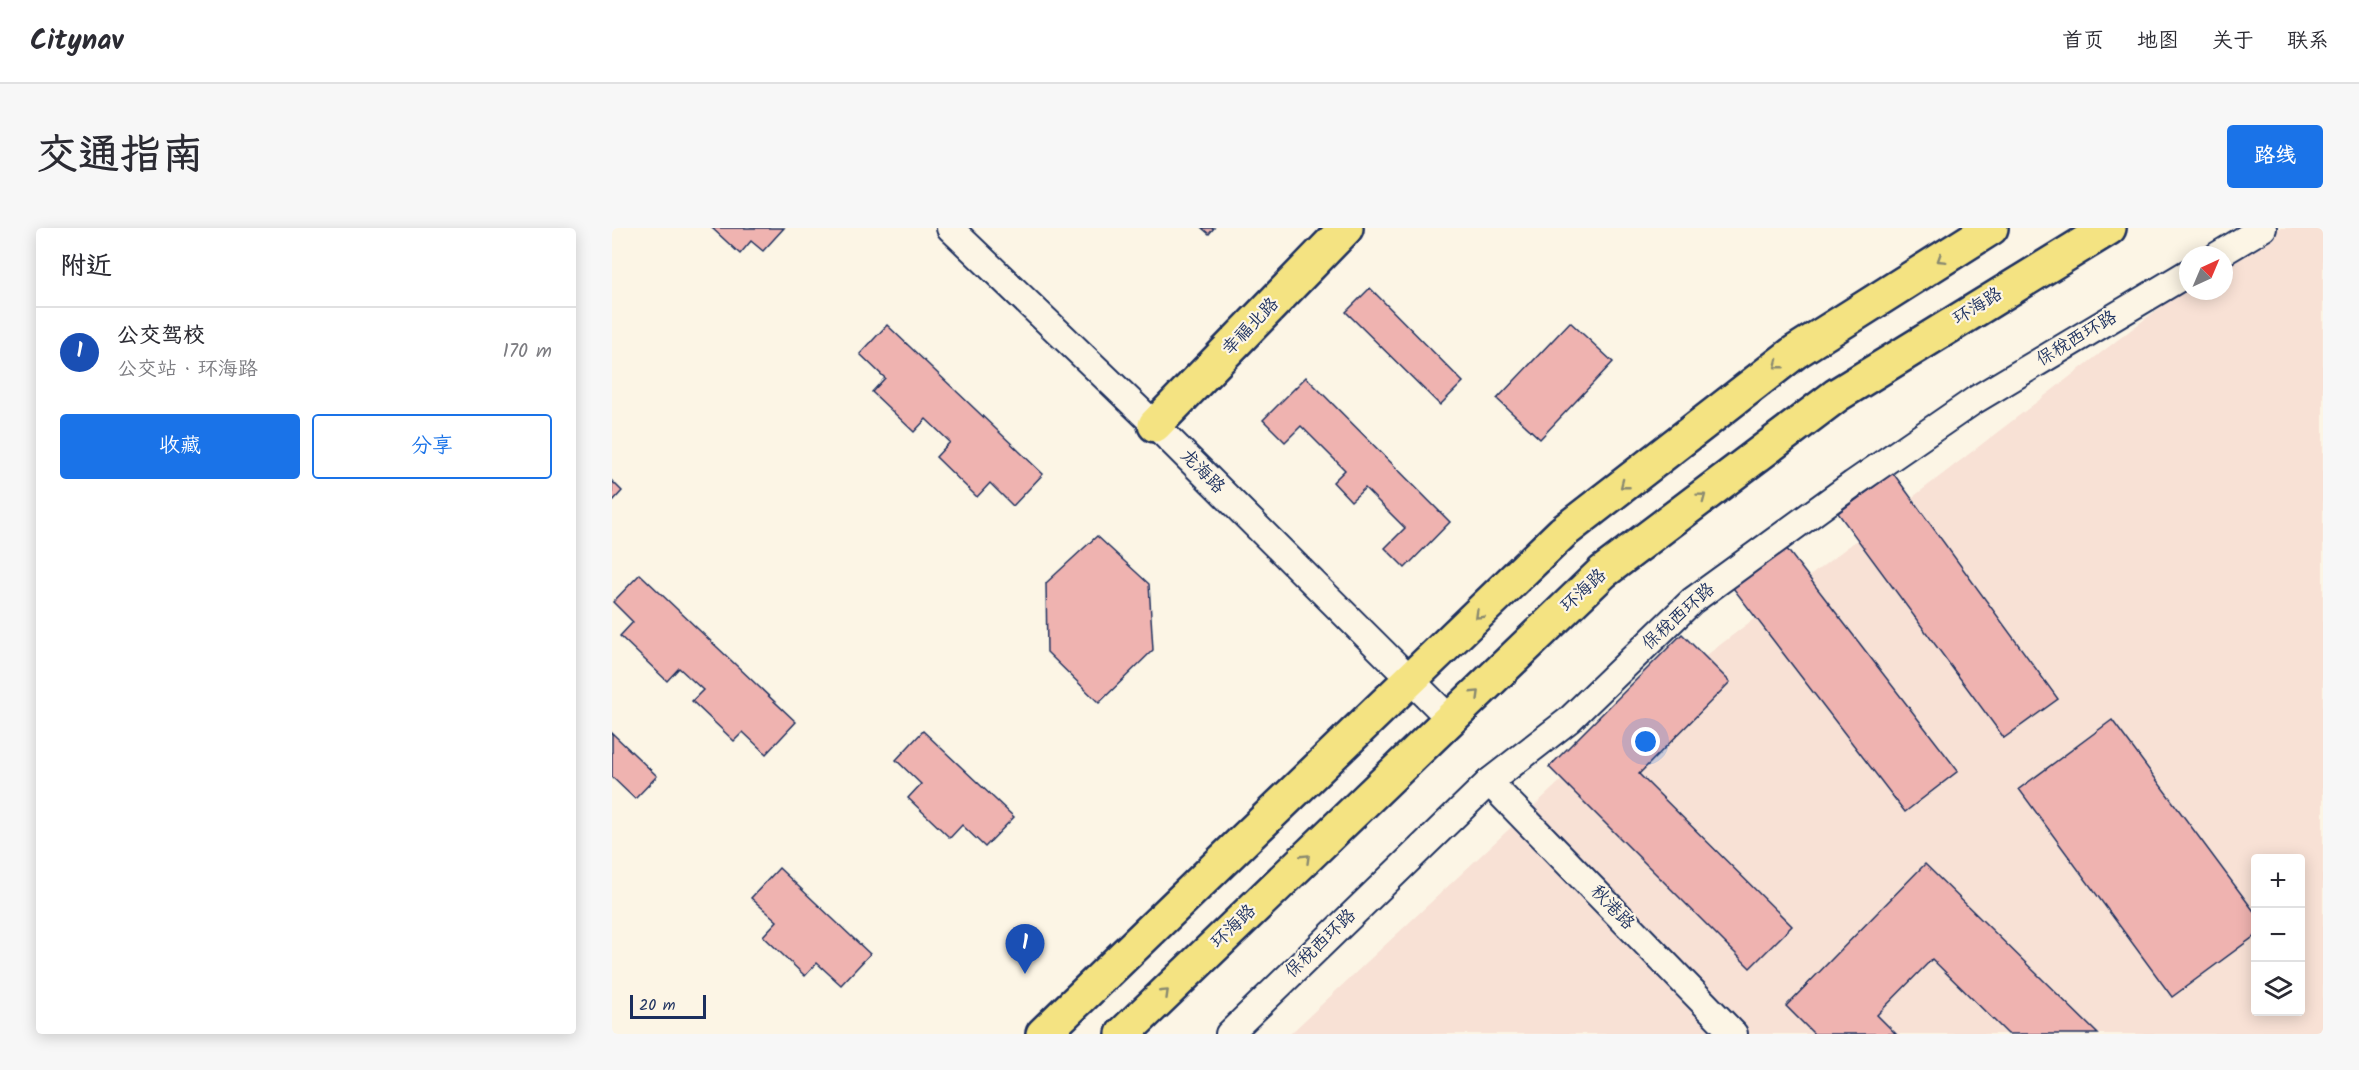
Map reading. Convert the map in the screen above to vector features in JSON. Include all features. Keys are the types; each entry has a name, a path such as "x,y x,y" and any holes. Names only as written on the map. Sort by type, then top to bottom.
{"main road":[{"name":"幸福北路","path":"1155,425 1346,228"},
{"path":"1043,1034 1563,532 1795,352 1991,228"},
{"name":"环海路","path":"1123,1034 1603,572 1837,395 2109,228"}],"street":[{"name":"龙海路","path":"950,228 1155,425 1450,719"},
{"path":"2233,246 2263,228"},
{"name":"保税西环路","path":"1229,1034 1489,782 1569,720 1692,601 1853,483 1975,400 2179,278"},
{"name":"秋港路","path":"1489,782 1734,1034"}],"shaded area":[{"path":"2264,228 2323,228 2323,1034 1290,1034 1643,704 2179,293 2179,300 2233,300 2233,252"}],"building":[{"path":"712,228 784,228 763,251 751,241 740,254"},
{"path":"1202,228 1214,228 1209,234"},
{"path":"1370,288 1463,382 1440,405 1346,312"},
{"path":"1570,322 1613,362 1540,439 1497,399"},
{"path":"887,325 1043,474 1013,506 990,483 977,497 936,457 950,442 926,419 914,432 872,392 885,378 860,354"},
{"path":"1306,377 1450,522 1405,568 1385,548 1405,528 1365,488 1351,501 1333,482 1345,470 1301,426 1285,442 1263,420"},
{"path":"1893,473 2058,699 2004,738 1838,513"},
{"path":"612,481 622,491 612,502"},
{"path":"1097,536 1149,584 1153,650 1099,703 1047,652 1046,583"},
{"path":"1783,544 1958,771 1905,812 1730,584"},
{"path":"640,574 796,722 766,754 743,732 734,741 692,701 703,690 679,668 667,681 620,636 633,622 613,602"},
{"path":"1682,634 1730,682 1639,774 1792,926 1750,968 1549,767"},
{"path":"2112,720 2251,907 2251,939 2172,997 2019,789"},
{"path":"923,731 1014,817 985,847 962,825 950,838 908,798 921,784 896,760"},
{"path":"612,733 657,776 635,799 612,777"},
{"path":"1925,864 2098,1034 2008,1034 1932,959 1877,1015 1896,1034 1814,1034 1786,1006"},
{"path":"779,868 870,954 841,985 817,963 805,976 763,936 777,921 751,898"}],"place":[{"name":"公交驾校","path":"1025,974"}]}
